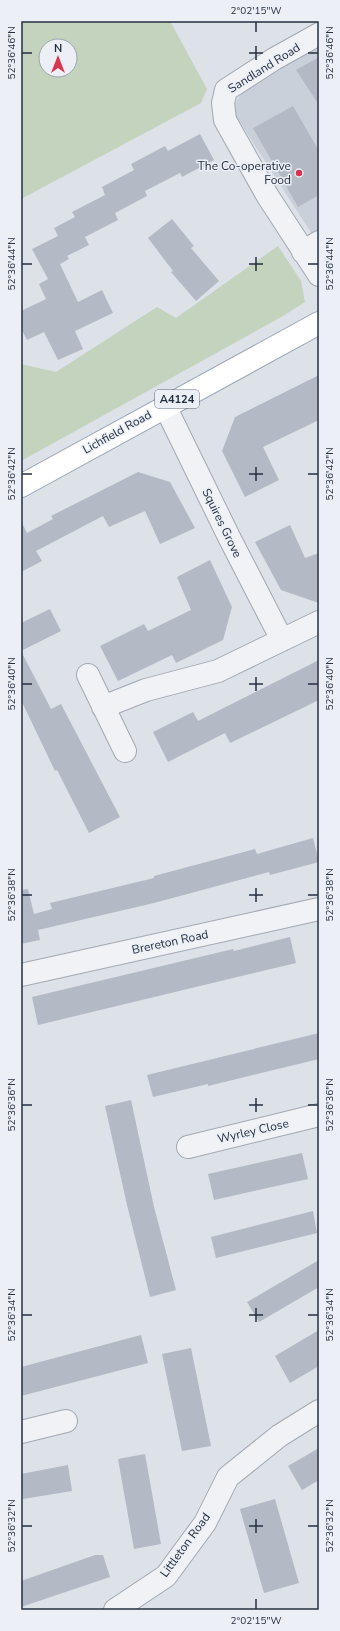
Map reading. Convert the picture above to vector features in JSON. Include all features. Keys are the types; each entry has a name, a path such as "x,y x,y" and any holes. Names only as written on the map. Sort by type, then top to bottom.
{"main road":[{"name":"Lichfield Road","path":"21,486 319,323"}],"street":[{"name":"Sandland Road","path":"319,34 274,59 226,90 222,103 225,120 267,195 311,247 319,275"},
{"name":"Squires Grove","path":"165,406 229,537 282,640"},
{"path":"103,707 146,690 218,671 319,622"},
{"path":"88,675 125,751"},
{"name":"Brereton Road","path":"21,975 319,909"},
{"name":"Wyrley Close","path":"188,1147 319,1115"},
{"name":"Littleton Road","path":"115,1610 166,1576 205,1523 228,1477 279,1436 319,1411"},
{"path":"21,1432 66,1421"}],"shaded area":[{"path":"319,48 319,245 232,110 245,86"}],"green space":[{"path":"21,21 170,21 207,89 201,103 21,199"},
{"path":"278,246 301,281 305,302 283,316 21,461 21,364 56,372 157,307 176,318"}],"building":[{"path":"319,57 319,105 296,70"},
{"name":"The Co-operative Food","path":"293,106 319,151 319,195 298,207 253,128"},
{"path":"200,134 214,160 182,177 180,173 145,191 147,196 115,213 118,220 85,237 89,245 67,256 69,259 60,264 78,302 102,290 113,313 75,331 83,349 58,360 44,332 27,340 21,328 21,311 46,299 39,284 48,279 32,249 58,236 54,228 75,217 72,212 105,195 102,187 134,170 131,164 165,146 168,151"},
{"path":"172,219 194,246 191,248 219,281 196,301 171,272 173,271 148,238"},
{"path":"319,375 319,420 263,447 279,480 245,497 222,451 235,417"},
{"path":"138,472 170,482 195,528 160,544 145,511 109,527 103,516 36,551 42,561 21,572 21,521 27,533 53,519 51,516"},
{"path":"290,525 305,558 319,553 319,603 281,590 255,542"},
{"path":"210,560 232,607 223,640 176,663 172,655 118,681 100,646 144,624 148,631 191,610 177,577"},
{"path":"50,609 61,631 21,651 21,623"},
{"path":"21,651 51,709 61,704 120,817 89,833 57,770 55,771 21,700"},
{"path":"319,660 319,700 230,743 225,733 168,762 153,732 193,712 198,721"},
{"path":"313,838 319,862 270,875 269,872 154,903 38,930 40,940 21,944 21,890 28,889 34,914 52,909 50,903 154,878 154,876 255,849 257,854"},
{"path":"290,937 296,963 38,1025 32,997 233,949 234,951"},
{"path":"319,1033 319,1059 208,1086 208,1084 153,1097 147,1075"},
{"path":"131,1100 154,1207 176,1290 150,1297 127,1205 105,1106"},
{"path":"302,1153 308,1179 214,1200 208,1174"},
{"path":"313,1211 317,1233 216,1258 211,1237"},
{"path":"319,1260 319,1287 259,1322 247,1302"},
{"path":"319,1330 319,1366 290,1383 275,1356"},
{"path":"141,1335 148,1363 21,1396 21,1367"},
{"path":"191,1348 211,1446 182,1451 162,1354"},
{"path":"319,1448 319,1480 302,1490 288,1466"},
{"path":"145,1454 161,1544 134,1549 118,1459"},
{"path":"68,1465 72,1491 23,1499 21,1474"},
{"path":"275,1499 299,1583 264,1593 240,1509"},
{"path":"95,1555 103,1555 110,1577 21,1607 21,1581"}],"place":[{"name":"The Co-operative Food","path":"299,173"}]}
